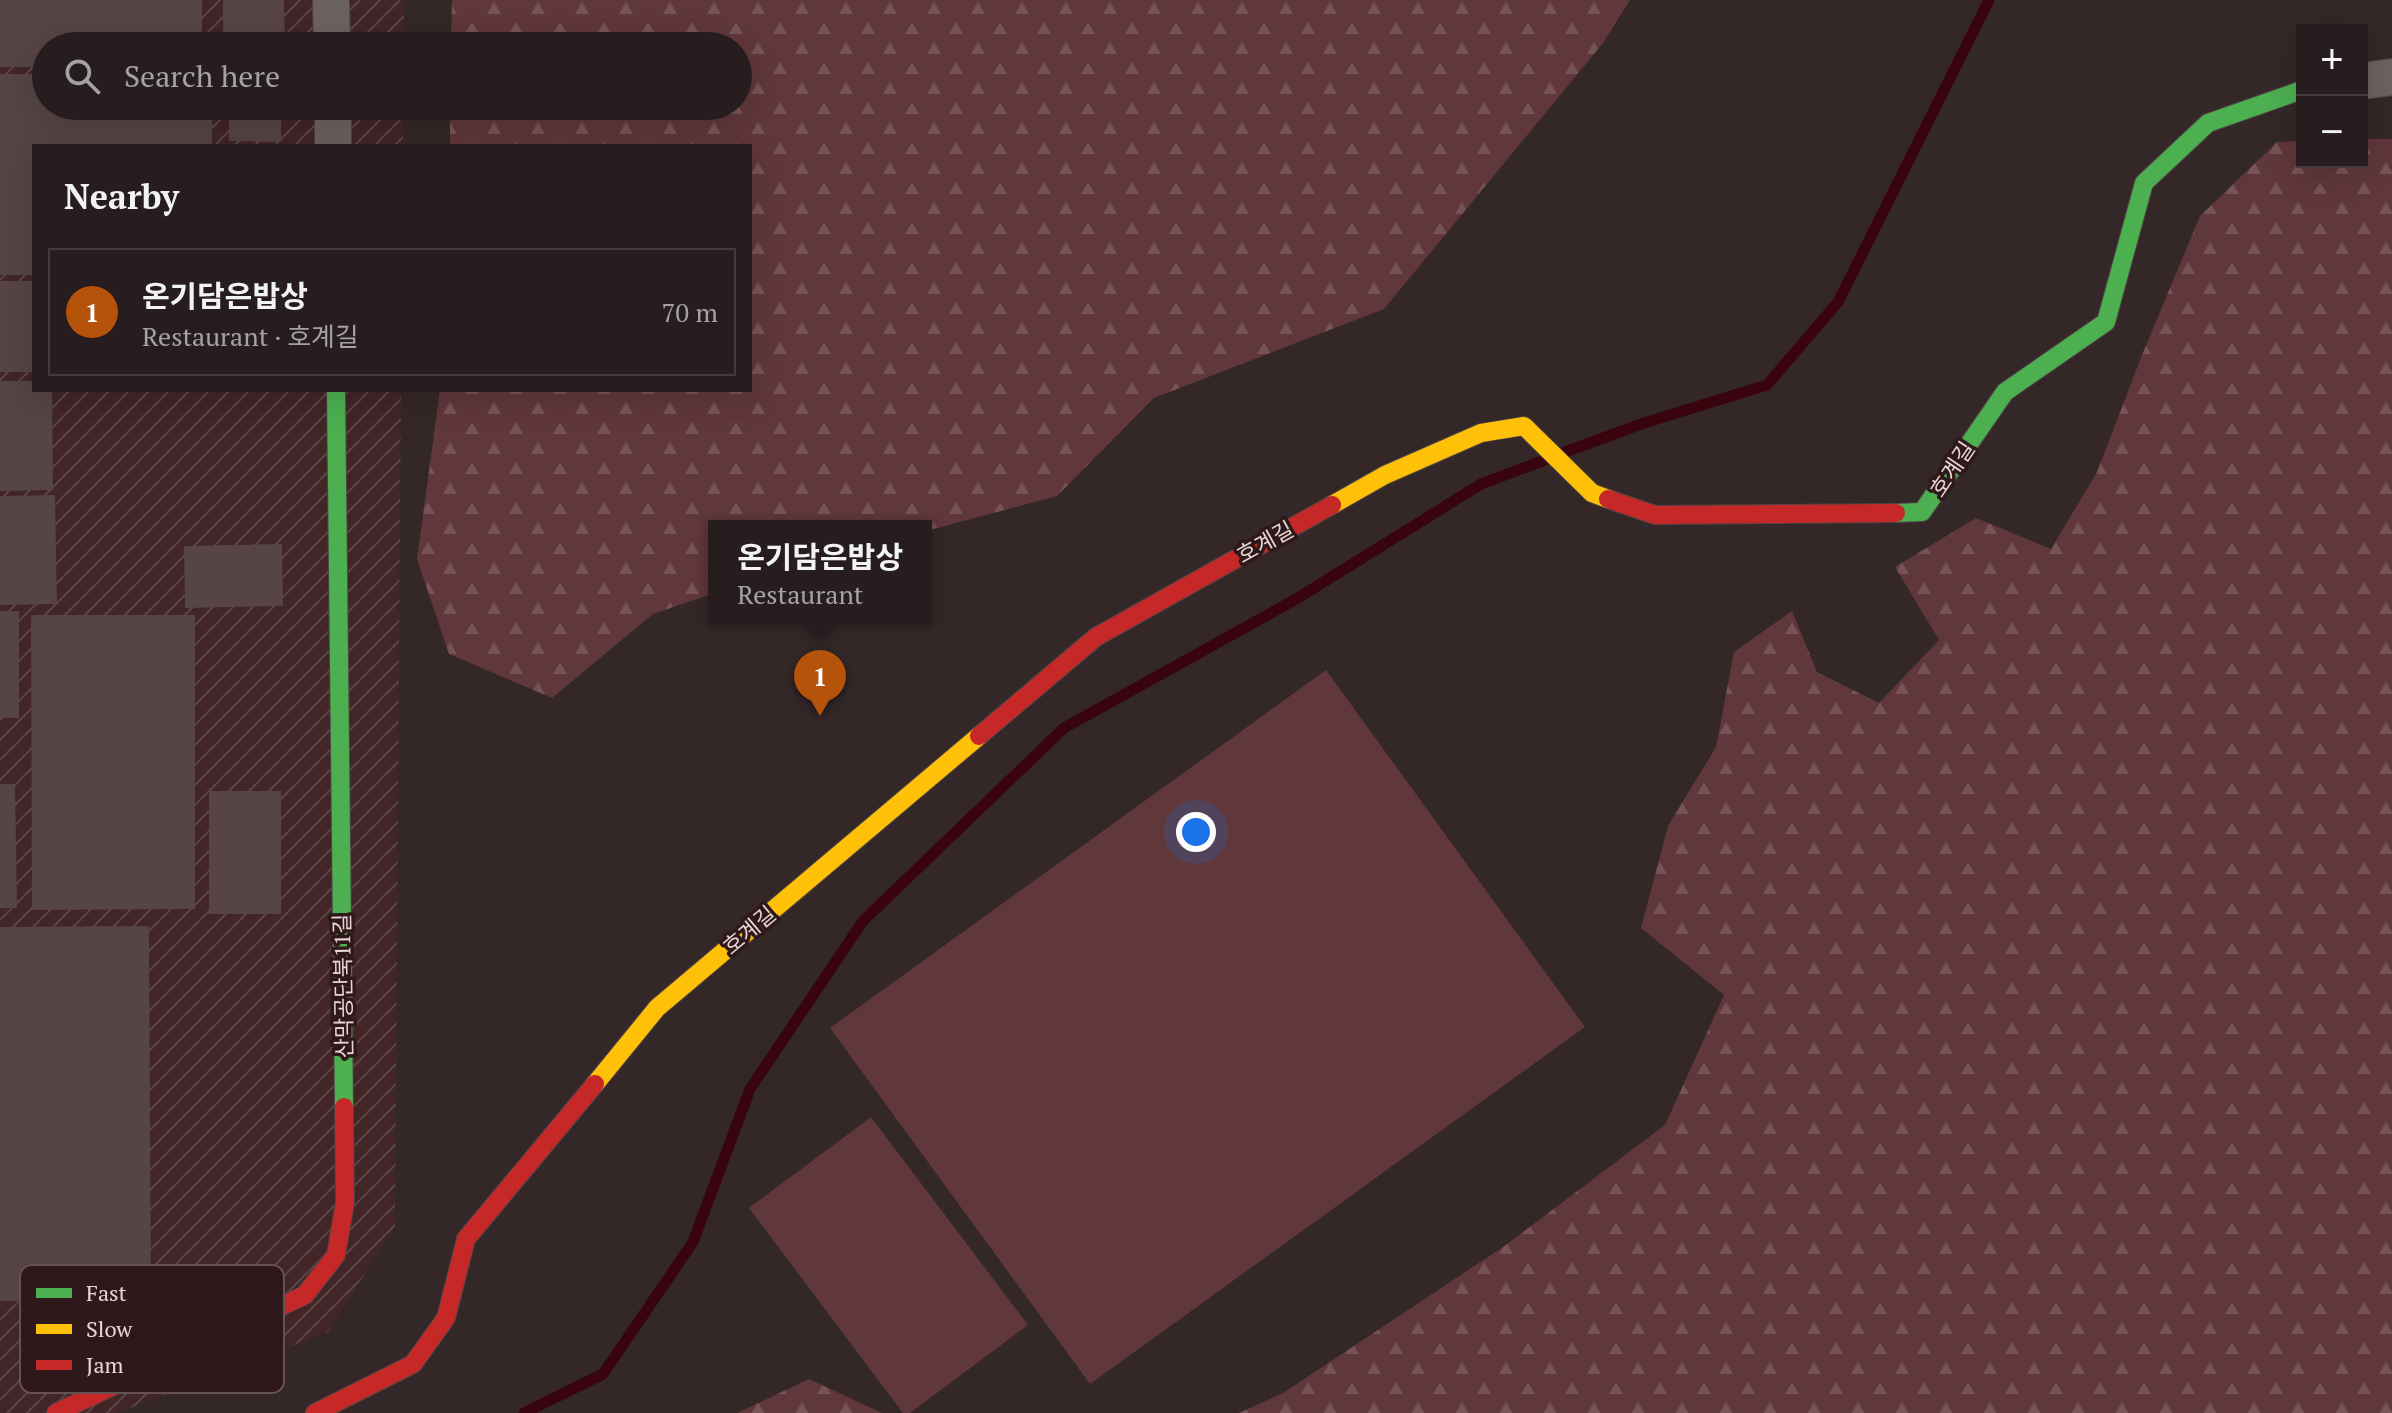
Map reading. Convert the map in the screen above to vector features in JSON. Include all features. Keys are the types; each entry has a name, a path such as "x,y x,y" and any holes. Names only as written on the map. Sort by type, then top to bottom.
{"street":[{"path":"331,0 332,32"},
{"path":"2368,80 2392,77"},
{"name":"호계길","path":"315,1413 413,1364 446,1318 466,1239 657,1008 1096,637 1385,475 1481,433 1524,426 1592,493 1655,515 1922,512 2005,392 2106,322 2144,183 2208,123 2296,92"},
{"path":"333,120 333,144"},
{"name":"산막공단북11길","path":"284,1305 305,1295 336,1255 345,1203 336,392"},
{"name":"산막공단북11길","path":"56,1413 98,1393"}],"shaded area":[{"path":"0,0 404,0 404,32 32,32 32,120 403,120 403,144 32,144 32,392 401,392 395,1226 328,1332 284,1349 284,1265 20,1265 20,1393 170,1393 118,1413 0,1413"}],"green space":[{"path":"452,0 1630,0 1603,43 1384,309 1154,398 1057,496 932,529 932,520 708,520 708,595 653,614 552,698 449,654 417,559 440,392 752,392 752,144 450,144 450,120 752,120 752,32 451,32"},
{"path":"2368,139 2392,139 2392,1413 1239,1413 1283,1393 1503,1247 1665,1125 1724,995 1641,928 1668,826 1716,747 1734,652 1792,611 1817,672 1879,703 1939,640 1895,567 1976,518 2051,549 2097,472 2200,216 2277,142 2296,141 2296,168 2368,168"},
{"path":"1326,670 1585,1027 1090,1384 830,1028"},
{"path":"871,1117 1028,1325 910,1413 903,1413 749,1208"},
{"path":"809,1379 882,1413 737,1413"}],"building":[{"path":"0,0 202,0 202,32 32,32 32,67 0,67"},
{"path":"223,0 284,0 285,32 223,32"},
{"path":"0,74 32,74 32,120 212,120 212,144 32,144 32,275 0,275"},
{"path":"229,120 281,120 281,142 229,141"},
{"path":"0,281 32,281 32,372 0,372"},
{"path":"0,381 32,381 32,392 52,392 53,490 0,491"},
{"path":"55,495 57,604 0,605 0,496"},
{"path":"282,544 283,606 185,608 184,546"},
{"path":"0,611 19,611 19,718 0,718"},
{"path":"31,615 195,615 195,909 32,910"},
{"path":"0,784 15,784 17,908 0,908"},
{"path":"209,791 281,791 281,914 209,914"},
{"path":"149,926 151,1265 20,1265 20,1301 0,1301 0,927"}],"waterway":[{"path":"1565,452 1644,423 1767,385 1838,302 1989,0"},
{"path":"524,1413 603,1374 693,1242 750,1089 863,921 1064,728 1298,598 1481,484 1545,460"}],"traffic: fast":[{"path":"1896,513 1922,512 2005,392 2106,322 2144,183 2208,123 2296,92"},
{"path":"336,392 344,1107"}],"traffic: slow":[{"path":"1332,505 1385,475 1481,433 1524,426 1592,493 1608,499"},
{"path":"595,1084 657,1008 979,736"}],"traffic: jam":[{"path":"1608,499 1655,515 1896,513"},
{"path":"979,736 1096,637 1332,505"},
{"path":"315,1413 413,1364 446,1318 466,1239 595,1084"},
{"path":"284,1305 305,1295 336,1255 345,1203 344,1107"},
{"path":"56,1413 98,1393"}],"place":[{"name":"온기담은밥상","path":"820,716"}]}
